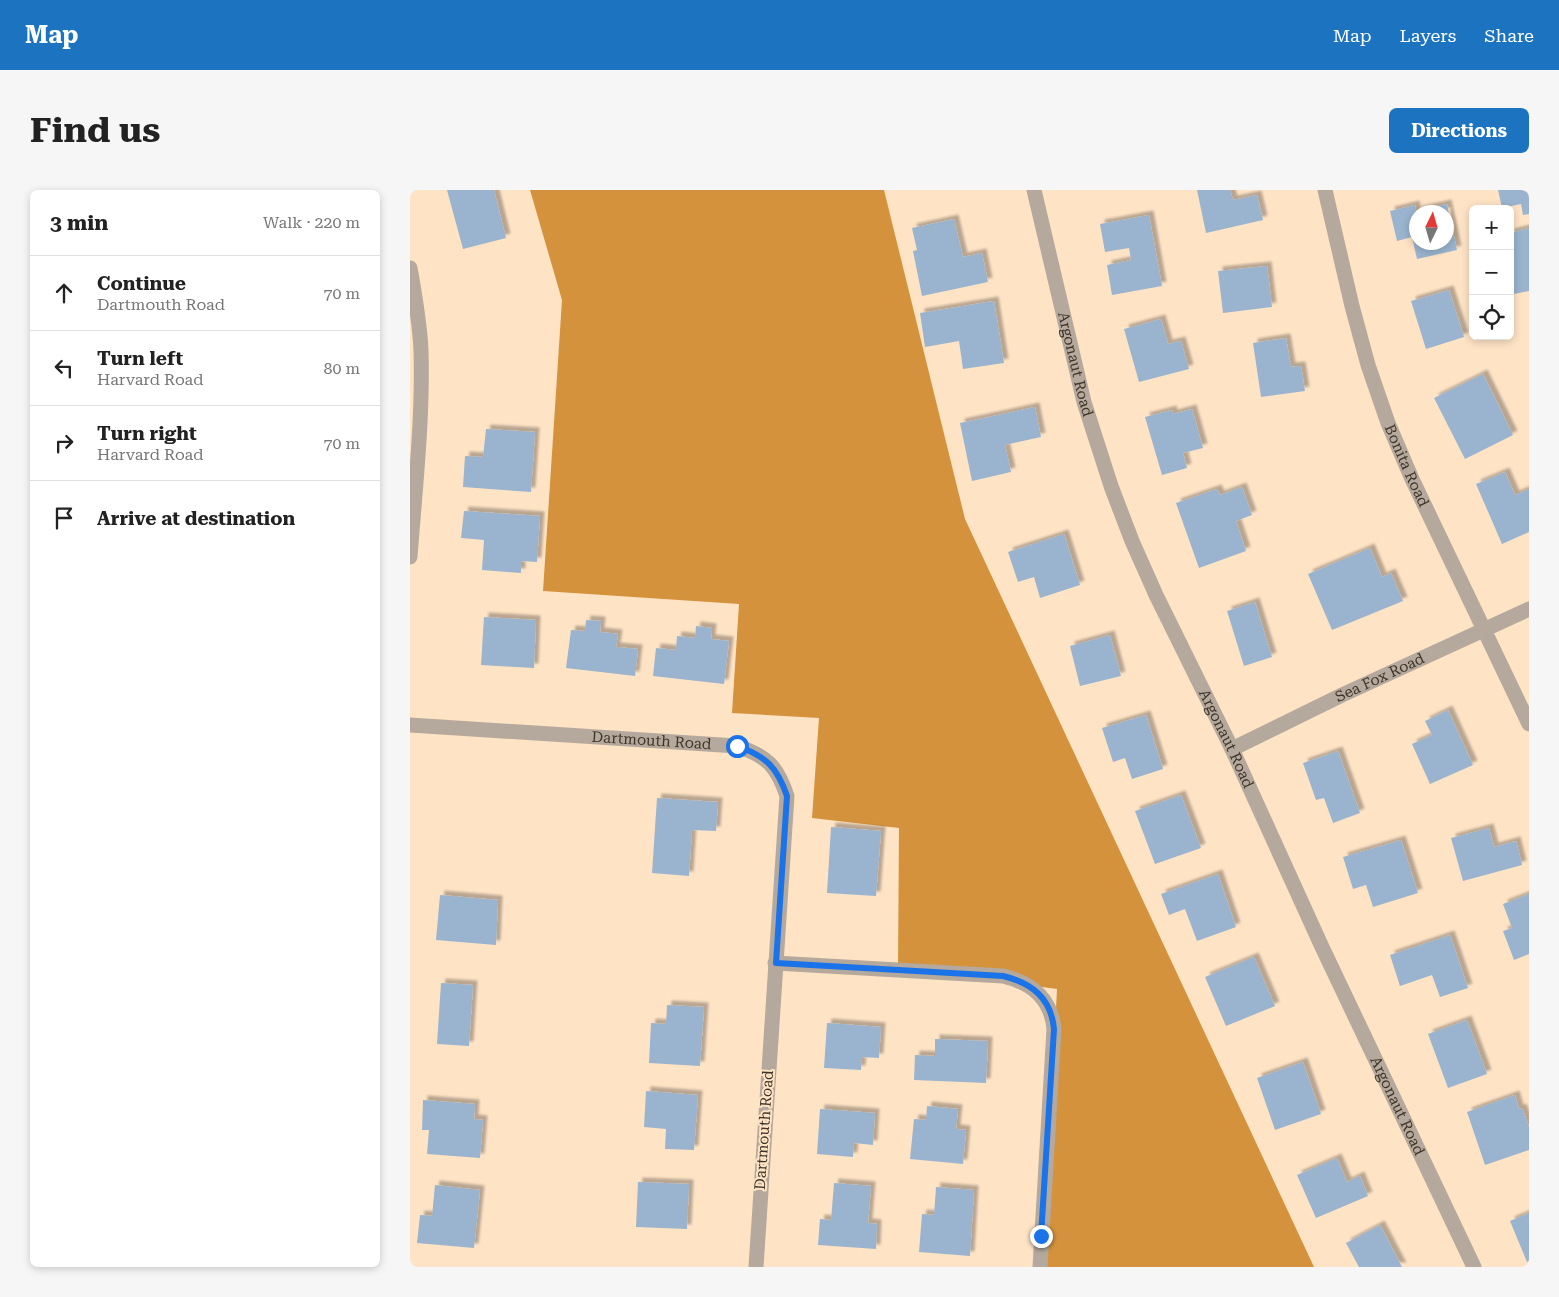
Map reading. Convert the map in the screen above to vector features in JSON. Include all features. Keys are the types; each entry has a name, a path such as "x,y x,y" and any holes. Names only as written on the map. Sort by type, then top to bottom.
{"street":[{"name":"Argonaut Road","path":"1034,190 1084,402 1110,486 1132,541 1156,595 1232,749 1326,956 1474,1267"},
{"name":"Bonita Road","path":"1325,190 1352,306 1368,365 1388,423 1412,479 1529,724"},
{"path":"410,268 416,300 421,350 420,401 410,557"},
{"name":"Sea Fox Road","path":"1232,749 1342,695 1529,609"},
{"name":"Dartmouth Road","path":"410,725 737,746 755,752 770,763 781,778 787,796 756,1267"},
{"path":"776,963 1003,976 1020,980 1035,990 1047,1004 1054,1029 1040,1267"}],"shaded area":[{"path":"530,190 884,190 965,519 1314,1267 1043,1267 1057,989 898,968 899,828 812,818 819,718 732,713 739,604 543,591 562,300"}],"building":[{"path":"447,190 494,190 506,238 463,249"},
{"path":"1197,190 1230,190 1233,200 1257,195 1263,220 1206,233"},
{"path":"1498,190 1529,190 1529,214 1523,215 1521,204 1501,205"},
{"path":"1409,206 1409,238 1397,241 1390,211"},
{"path":"1149,215 1162,286 1112,295 1107,265 1131,260 1129,248 1105,252 1100,224"},
{"path":"954,219 963,257 982,253 988,282 922,296 913,251 917,250 912,228"},
{"path":"1529,228 1529,291 1514,294 1514,250 1514,232"},
{"path":"1454,236 1457,250 1417,259 1415,250 1454,250"},
{"path":"1267,266 1272,307 1223,313 1218,271"},
{"path":"1449,290 1464,337 1426,349 1411,301"},
{"path":"994,301 1004,363 963,369 959,341 925,347 920,313"},
{"path":"1161,319 1168,344 1181,341 1189,369 1139,382 1124,329"},
{"path":"1286,338 1291,367 1301,366 1305,391 1261,397 1253,343"},
{"path":"1483,374 1513,435 1465,459 1434,398"},
{"path":"1035,407 1041,437 1005,445 1011,472 972,481 960,423"},
{"path":"1192,409 1203,448 1183,453 1187,468 1162,475 1145,417 1172,410 1173,414"},
{"path":"486,429 535,432 531,492 463,487 465,456 483,457"},
{"path":"1505,472 1515,495 1529,489 1529,532 1502,544 1476,484"},
{"path":"1242,487 1252,515 1236,521 1246,551 1199,568 1176,503 1217,489 1220,495"},
{"path":"464,511 540,516 537,562 521,561 521,573 482,570 484,540 461,538"},
{"path":"1064,534 1080,585 1040,598 1034,577 1018,582 1008,552"},
{"path":"1370,548 1382,577 1391,573 1403,601 1332,630 1308,574"},
{"path":"1255,602 1272,657 1244,666 1227,611"},
{"path":"484,617 536,620 534,668 481,665"},
{"path":"586,620 601,621 600,632 618,634 616,647 638,649 635,676 566,668 571,630 585,631"},
{"path":"696,626 712,628 711,639 729,641 724,684 653,676 656,648 676,650 677,636 695,638"},
{"path":"1110,635 1121,676 1080,686 1070,646"},
{"path":"1448,710 1473,765 1430,784 1412,744 1432,735 1425,721"},
{"path":"1146,715 1163,769 1132,779 1125,758 1113,762 1102,728"},
{"path":"1338,751 1360,813 1333,823 1324,798 1316,800 1303,763"},
{"path":"1181,795 1201,848 1155,864 1135,811"},
{"path":"657,798 718,802 716,831 692,830 689,876 652,873"},
{"path":"831,827 881,831 876,896 827,893"},
{"path":"1489,828 1494,847 1516,841 1522,865 1463,881 1451,838"},
{"path":"1401,840 1418,893 1373,907 1366,885 1353,889 1343,857"},
{"path":"1218,874 1236,927 1197,941 1185,909 1169,915 1161,894"},
{"path":"1529,894 1529,954 1514,960 1503,931 1512,928 1503,904"},
{"path":"440,895 498,900 496,945 436,940"},
{"path":"1450,935 1468,988 1440,997 1432,975 1400,986 1390,955"},
{"path":"1254,957 1275,1006 1226,1026 1205,977"},
{"path":"441,983 473,985 469,1046 437,1044"},
{"path":"667,1005 704,1007 700,1066 649,1063 651,1023 666,1024"},
{"path":"1467,1020 1487,1074 1448,1088 1428,1034"},
{"path":"827,1023 881,1027 879,1058 862,1057 861,1070 824,1068"},
{"path":"935,1039 988,1041 986,1083 914,1080 915,1055 935,1056"},
{"path":"1303,1062 1321,1114 1275,1130 1257,1078"},
{"path":"646,1091 698,1095 694,1150 665,1149 666,1129 644,1127"},
{"path":"1515,1095 1519,1109 1522,1108 1529,1127 1529,1150 1485,1165 1467,1112"},
{"path":"423,1100 475,1104 474,1119 483,1120 480,1158 427,1154 429,1130 422,1130"},
{"path":"927,1106 958,1109 956,1129 966,1130 963,1164 910,1159 914,1119 926,1120"},
{"path":"820,1109 875,1113 873,1145 854,1143 853,1157 817,1154"},
{"path":"1337,1158 1347,1182 1360,1176 1368,1196 1316,1218 1297,1175"},
{"path":"638,1182 689,1184 687,1229 636,1227"},
{"path":"834,1183 871,1186 868,1223 877,1224 876,1249 818,1245 820,1219 831,1220"},
{"path":"435,1185 480,1190 474,1248 417,1243 420,1215 432,1216"},
{"path":"936,1187 974,1190 970,1256 919,1252 922,1214 934,1215"},
{"path":"1529,1213 1529,1261 1527,1262 1510,1221"},
{"path":"1380,1225 1402,1267 1359,1267 1346,1243"}],"route":[{"path":"737,746 755,752 770,763 781,778 787,796 776,963 1003,976 1020,980 1035,990 1047,1004 1054,1029 1041,1236"}]}
